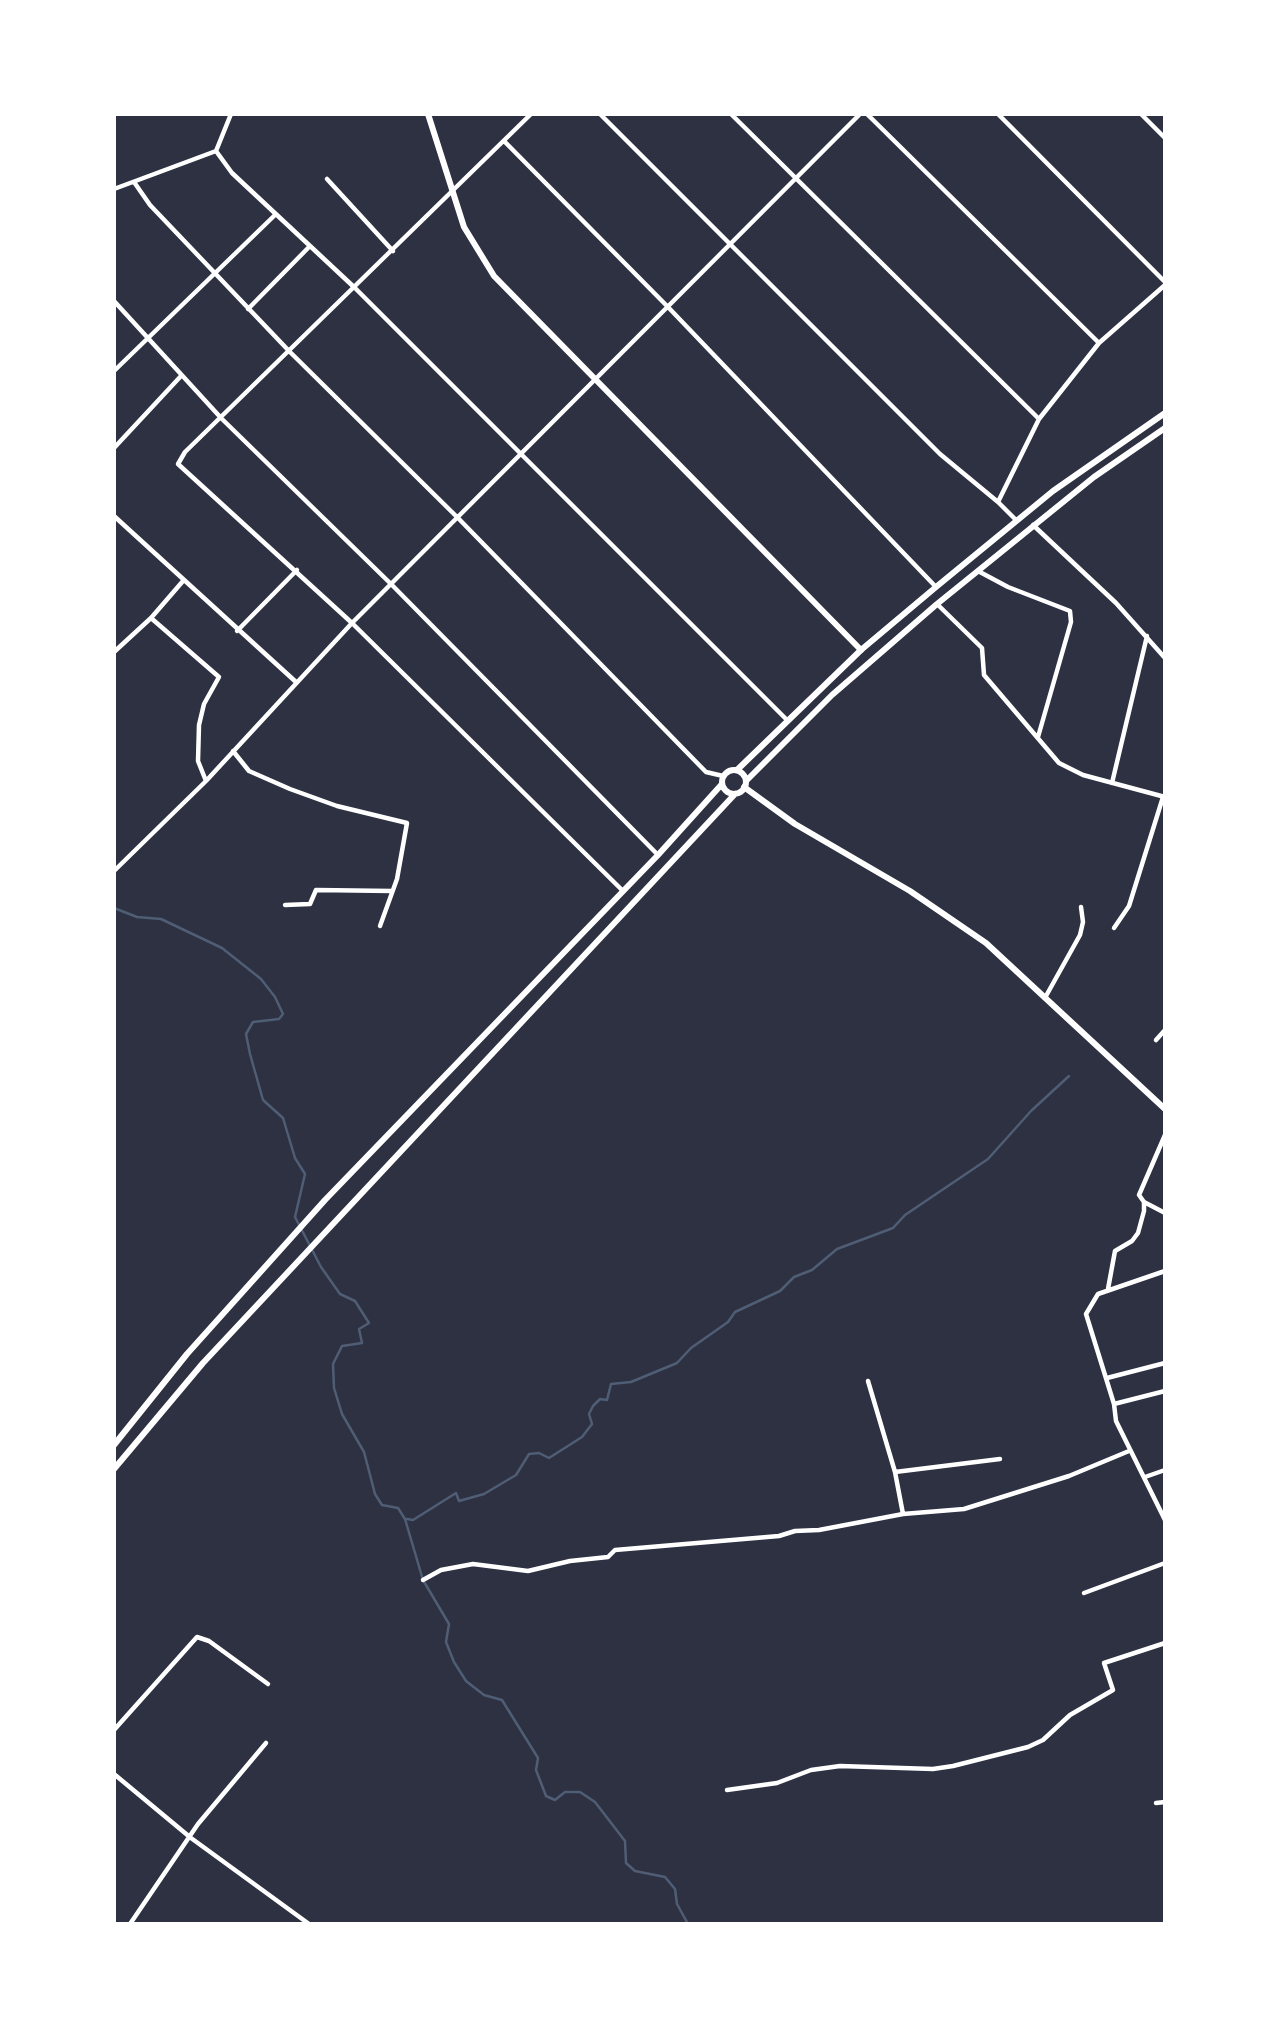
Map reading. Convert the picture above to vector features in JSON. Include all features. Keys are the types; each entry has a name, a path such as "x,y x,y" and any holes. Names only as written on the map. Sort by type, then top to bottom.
{"main road":[{"path":"428,114 452,194 468,236 494,276 861,650"},
{"path":"114,1445 187,1354 325,1200 658,855 722,785 723,776 729,771 737,770 786,719 861,650 1016,520 1089,465 1165,414"},
{"path":"114,1469 204,1363 338,1218 735,794 832,695 1033,525 1165,428"},
{"path":"737,770 745,784 795,824 955,920 1046,996 1165,1109"},
{"path":"722,785 729,793 735,794"}],"street":[{"path":"114,189 216,150 231,114"},
{"path":"531,114 222,419 182,455 178,464 297,570 624,891"},
{"path":"600,114 731,242 940,454 1016,520"},
{"path":"731,114 797,176 1039,419"},
{"path":"114,871 206,780 352,623 860,114"},
{"path":"867,114 1099,343"},
{"path":"998,114 1165,284 1099,343 1039,419 998,502"},
{"path":"1141,114 1165,138"},
{"path":"503,141 667,306 936,587"},
{"path":"216,150 232,173 355,288 786,719"},
{"path":"327,179 393,251"},
{"path":"134,181 150,205 290,352 458,518 706,772 723,776"},
{"path":"114,371 276,214"},
{"path":"248,309 310,246"},
{"path":"114,302 222,419 391,584 658,855"},
{"path":"114,448 181,376"},
{"path":"114,516 296,682"},
{"path":"1033,525 1147,636 1165,658"},
{"path":"237,631 297,570"},
{"path":"978,570 1008,587 1070,611 1071,622 1037,738"},
{"path":"114,652 151,618 183,581"},
{"path":"937,604 982,648 984,675 1025,720 1037,738 1069,770 1164,797 1129,906 1114,928"},
{"path":"151,618 219,677 204,704 199,725 198,761 206,780"},
{"path":"1112,783 1147,636"},
{"path":"233,751 248,771 290,789 337,806 407,823 392,891 380,926"},
{"path":"285,905 310,904 314,890 392,891"},
{"path":"1046,996 1080,935 1083,922 1081,907"},
{"path":"1156,1040 1165,1030"},
{"path":"1165,1135 1140,1193 1140,1200 1165,1213"},
{"path":"1108,1290 1115,1251 1132,1241 1138,1233 1144,1202"},
{"path":"1165,1270 1098,1294 1086,1314 1107,1378 1116,1420 1165,1520"},
{"path":"1107,1378 1165,1363"},
{"path":"868,1381 895,1472 903,1514"},
{"path":"1114,1404 1165,1391"},
{"path":"423,1580 441,1570 473,1564 528,1571 570,1561 608,1557 615,1550 779,1536 795,1531 819,1530 903,1514 964,1509 997,1501 1129,1451"},
{"path":"895,1472 1000,1459"},
{"path":"1145,1477 1165,1470"},
{"path":"1084,1592 1165,1563"},
{"path":"114,1730 197,1637 209,1641 268,1684"},
{"path":"727,1790 776,1783 811,1770 840,1766 933,1769 1028,1747 1044,1740 1070,1715 1112,1690 1104,1663 1165,1643"},
{"path":"130,1924 198,1824 266,1743"},
{"path":"114,1774 191,1838 309,1924"},
{"path":"1156,1803 1165,1802"}],"waterway":[{"path":"114,908 137,917 161,919 222,948 261,979 275,997 283,1014 279,1019 253,1022 246,1034 250,1054 263,1100 283,1118 295,1158 305,1174 295,1217 321,1267 340,1294 355,1301 369,1323 359,1329 362,1343 342,1346 333,1364 334,1388 342,1414 364,1452 375,1494 382,1505 398,1508 405,1519 423,1580 449,1624 446,1642 454,1662 466,1681 484,1695 502,1700 538,1758 536,1770 546,1796 555,1800 565,1792 580,1792 595,1802 625,1841 626,1863 635,1871 665,1877 675,1889 677,1904 688,1924"},
{"path":"407,1519 413,1520 456,1493 459,1501 484,1494 516,1475 529,1454 539,1453 549,1458 582,1437 592,1424 589,1414 593,1406 600,1399 607,1400 611,1384 631,1382 677,1363 691,1348 728,1322 735,1312 780,1291 794,1277 812,1270 837,1249 893,1228 905,1215 988,1159 1031,1111 1069,1076"}]}
